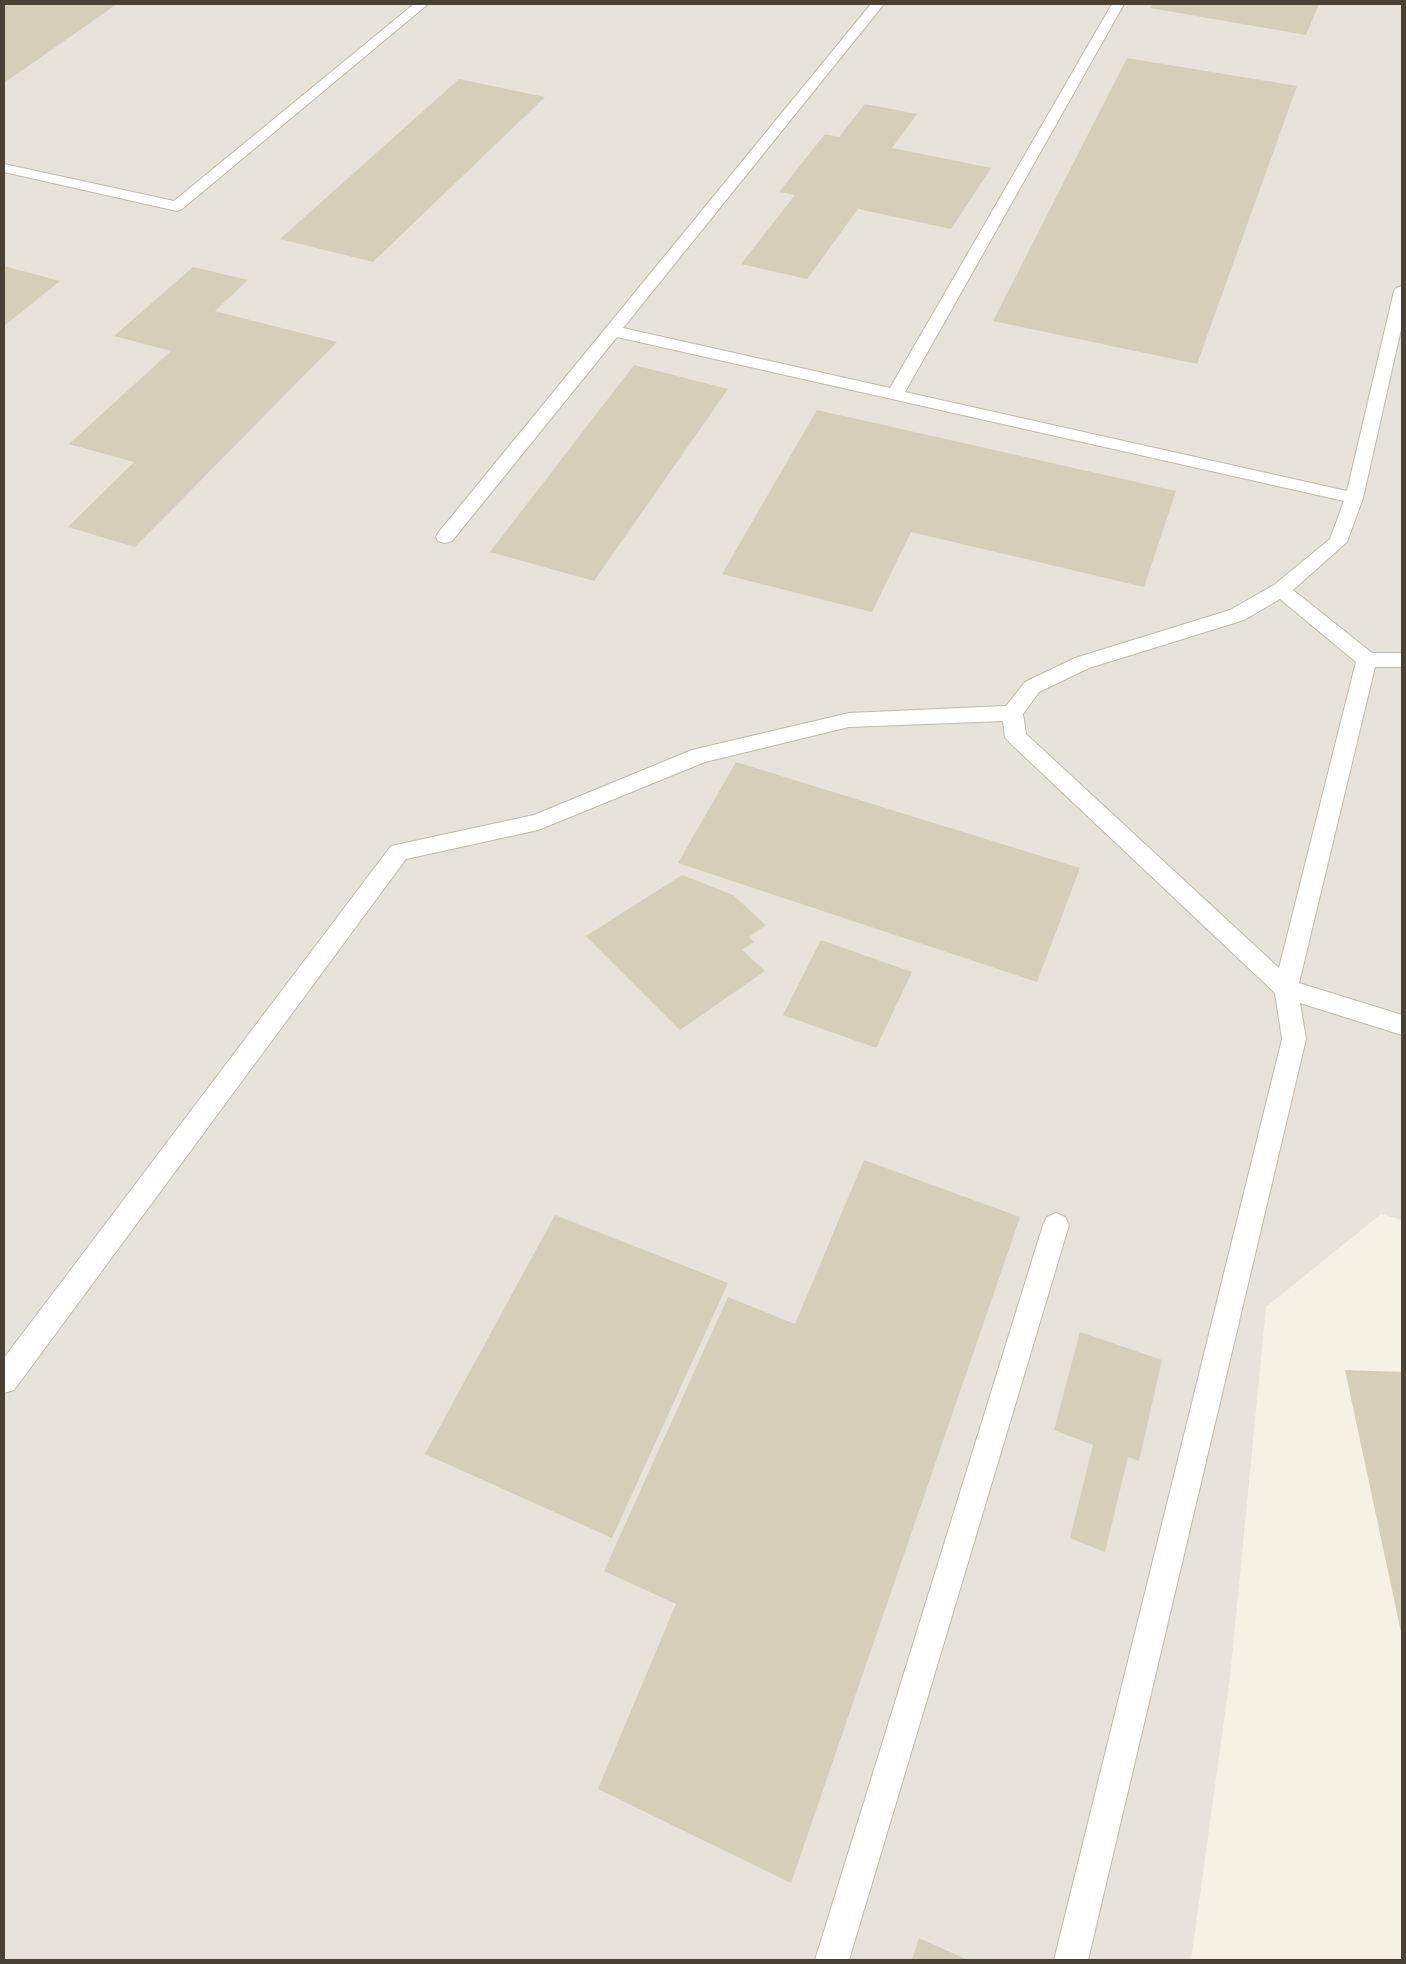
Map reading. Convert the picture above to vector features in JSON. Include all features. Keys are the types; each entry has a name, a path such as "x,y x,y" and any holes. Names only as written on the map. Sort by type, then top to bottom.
{"lane":[{"path":"4,168 177,206 422,4"},
{"path":"445,537 878,4"},
{"path":"895,394 1118,4"},
{"path":"1402,292 1354,498 1338,542 1282,590 1237,615 1082,663 1032,687 1012,713 1016,737 1286,989 1402,1025"},
{"path":"613,330 1354,498"},
{"path":"1282,590 1367,660 1402,660"},
{"path":"1072,1960 1294,1040 1286,989 1367,660"},
{"path":"4,1380 398,852 538,822 700,755 849,720 1012,713"},
{"path":"832,1960 1056,1225"}],"shaded area":[{"path":"4,4 1402,4 1402,1220 1381,1214 1266,1307 1230,1677 1191,1960 4,1960"}],"building":[{"path":"4,4 117,4 4,83"},
{"path":"1153,4 1319,4 1306,35 1150,8"},
{"path":"1127,58 1297,86 1197,364 993,321"},
{"path":"459,79 545,97 373,262 280,239"},
{"path":"865,104 917,114 892,148 991,168 951,229 858,209 807,279 741,264 795,195 779,192 825,134 839,137"},
{"path":"4,266 60,281 4,326"},
{"path":"193,267 248,280 215,311 337,342 135,547 68,527 134,462 69,444 171,351 114,336"},
{"path":"634,365 728,389 594,581 490,552"},
{"path":"817,410 1176,491 1144,587 911,532 872,612 722,574"},
{"path":"736,762 1080,868 1037,982 678,863"},
{"path":"682,875 733,895 766,925 749,937 754,942 742,950 765,971 680,1030 586,936"},
{"path":"821,940 912,972 876,1048 783,1015"},
{"path":"864,1160 1020,1217 791,1883 598,1789 676,1604 604,1571 728,1297 795,1324"},
{"path":"555,1215 728,1283 612,1538 425,1454"},
{"path":"1080,1332 1162,1360 1139,1461 1128,1457 1105,1552 1070,1538 1093,1445 1054,1430"},
{"path":"1345,1370 1402,1372 1402,1632 1401,1632"},
{"path":"919,1938 968,1960 912,1960"}]}
